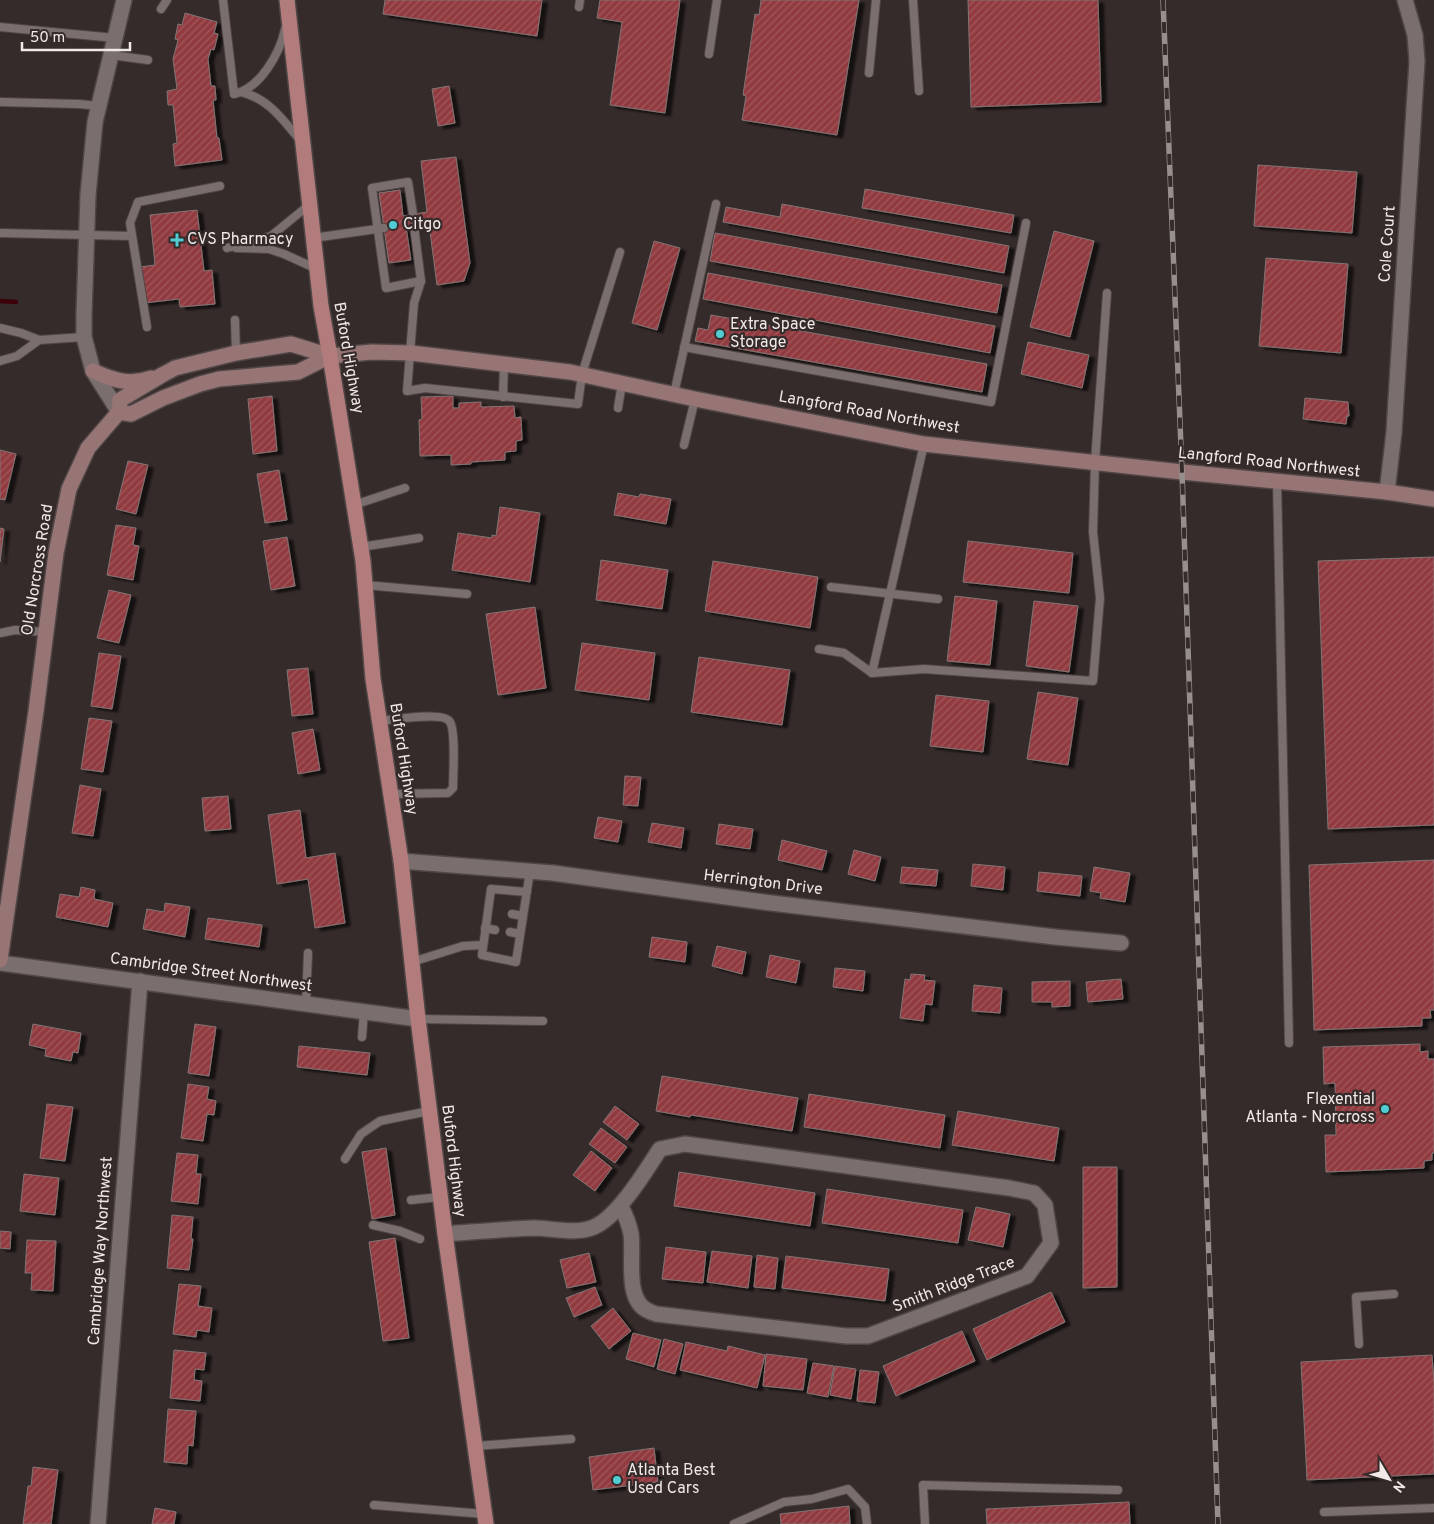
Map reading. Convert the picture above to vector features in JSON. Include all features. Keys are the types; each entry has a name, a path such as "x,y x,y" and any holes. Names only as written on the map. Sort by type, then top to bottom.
{"main road":[{"name":"Buford Highway","path":"288,6 316,269 361,547 373,679 401,861 429,1111 485,1519"}],"street":[{"path":"119,412 93,371 84,337 87,235 95,122 124,0"},
{"name":"Cole Court","path":"1387,492 1394,432 1417,61 1415,35 1405,0"},
{"name":"Langford Road Northwest","path":"330,356 291,344 236,353 175,368 120,400 119,412 131,414 163,398 219,379 298,372 330,356 372,352 411,353 548,368 582,374 694,399 924,444 1387,492 1434,499"},
{"path":"93,371 116,381 140,382 162,375"},
{"name":"Old Norcross Road","path":"0,962 36,711 56,553 69,489 88,448 119,412"},
{"name":"Herrington Drive","path":"401,861 530,871 763,902 1055,937 1121,943"},
{"name":"Cambridge Street Northwest","path":"0,962 418,1019"},
{"name":"Cambridge Way Northwest","path":"98,1524 140,981"},
{"name":"Smith Ridge Trace","path":"445,1234 534,1228 581,1230 595,1227 610,1217 642,1178 660,1149 685,1144 1010,1188 1034,1193 1045,1205 1051,1242 1027,1276 868,1336 846,1336 656,1314 644,1309 635,1296 632,1275 631,1234 628,1220 620,1205"}],"lane":[{"path":"161,9 166,0"},
{"path":"223,0 234,94 241,92 260,77 273,59 283,38 288,6"},
{"path":"709,54 717,0"},
{"path":"869,73 876,0"},
{"path":"913,0 919,91"},
{"path":"0,27 115,38"},
{"path":"111,55 148,60"},
{"path":"241,92 255,95 268,105 303,143"},
{"path":"0,102 99,106"},
{"path":"413,214 408,182 372,188 378,210 384,249 386,288 421,281"},
{"path":"147,327 130,223 138,202 220,186"},
{"path":"674,394 716,204"},
{"path":"310,205 271,236 227,248 269,249 316,269"},
{"path":"402,206 412,205"},
{"path":"684,347 991,402 1026,223"},
{"path":"414,226 412,244 421,281 414,303 411,353 406,391 425,388 578,404 582,374 620,252"},
{"path":"313,238 381,228"},
{"path":"0,233 132,236"},
{"path":"819,649 844,653 872,673 924,669 1093,681 1100,598 1093,532 1095,462 1107,293"},
{"path":"235,320 236,353"},
{"path":"0,328 21,332 39,340 84,337"},
{"path":"0,361 16,356 39,340"},
{"path":"503,396 504,364"},
{"path":"618,408 622,383"},
{"path":"684,445 694,399"},
{"path":"872,673 924,444"},
{"path":"1277,481 1289,1043"},
{"path":"354,505 405,488"},
{"path":"361,547 420,538"},
{"path":"365,585 467,594"},
{"path":"831,587 938,599"},
{"path":"0,634 15,630 46,632"},
{"path":"379,721 433,716 446,718 451,723 453,788 448,793 390,794"},
{"path":"527,892 490,888 482,955 516,962 520,934 527,892 530,871"},
{"path":"488,908 497,911"},
{"path":"512,914 523,916"},
{"path":"485,928 495,930"},
{"path":"510,932 520,934"},
{"path":"412,962 463,946 483,944"},
{"path":"306,1004 308,953"},
{"path":"362,1037 364,1012"},
{"path":"418,1019 543,1021"},
{"path":"345,1159 362,1134 380,1121 429,1111"},
{"path":"411,1200 440,1197"},
{"path":"373,1225 420,1238"},
{"path":"1358,1344 1356,1297 1394,1294"},
{"path":"475,1446 572,1439"},
{"path":"925,1524 922,1484 1118,1490"},
{"path":"734,1524 784,1502 812,1499 848,1489 865,1507 867,1524"},
{"path":"374,1505 485,1519"},
{"path":"1324,1512 1434,1508"}],"building":[{"path":"385,0 542,0 537,36 383,14"},
{"path":"600,0 680,0 665,113 610,105 622,22 597,18"},
{"path":"761,0 859,0 837,135 742,120 746,96 743,95 755,14 759,15"},
{"path":"968,0 1098,0 1101,102 971,107"},
{"path":"185,13 217,22 214,33 218,34 214,50 211,49 208,59 211,86 215,86 216,100 213,100 217,138 219,138 222,160 175,166 173,144 177,143 173,105 168,105 167,91 177,89 173,59 178,40 175,39 178,24 182,25"},
{"path":"449,86 455,123 438,126 432,89"},
{"path":"456,157 470,263 464,281 437,285 429,224 406,227 411,260 389,263 379,193 400,190 403,216 427,212 421,161"},
{"path":"1258,165 1357,172 1352,233 1254,226"},
{"path":"865,189 1014,215 1011,233 862,208"},
{"path":"782,204 1009,246 1004,273 723,222 726,207 780,217"},
{"name":"CVS Pharmacy","path":"197,210 204,271 212,270 215,304 180,307 179,299 144,303 140,267 155,265 150,215"},
{"path":"1054,231 1094,241 1070,337 1030,327"},
{"path":"715,233 1002,285 997,313 710,261"},
{"path":"654,241 680,248 657,330 632,323"},
{"path":"1266,258 1348,264 1341,353 1259,346"},
{"path":"708,273 995,326 990,353 703,299"},
{"path":"711,315 987,364 982,392 695,341 698,328 708,330"},
{"path":"1028,342 1089,355 1082,388 1021,374"},
{"path":"272,396 277,451 253,454 248,399"},
{"path":"453,396 453,408 459,408 459,403 481,402 481,407 514,406 515,418 521,417 522,440 516,441 516,451 505,452 505,460 471,462 471,464 451,465 451,455 420,456 419,420 422,419 421,397"},
{"path":"1305,398 1348,402 1349,416 1347,416 1346,424 1303,419"},
{"path":"0,450 16,454 5,500 0,499"},
{"path":"128,461 148,465 136,514 116,509"},
{"path":"279,470 287,520 265,523 257,474"},
{"path":"618,493 639,497 640,494 671,499 666,524 614,515"},
{"path":"500,507 540,513 530,582 452,570 458,533 492,538 492,535 496,536"},
{"path":"116,525 136,528 133,545 139,546 133,580 107,575"},
{"path":"0,528 4,529 0,562"},
{"path":"287,537 295,586 271,590 263,541"},
{"path":"968,541 1073,553 1069,593 963,582"},
{"path":"1434,557 1434,825 1328,829 1318,561"},
{"path":"601,560 668,570 662,609 596,600"},
{"path":"713,561 818,577 810,628 705,611"},
{"path":"109,590 131,595 119,643 97,638"},
{"path":"955,596 997,601 990,665 947,661"},
{"path":"1034,601 1078,606 1069,672 1026,666"},
{"path":"535,607 546,688 498,695 486,614"},
{"path":"582,643 655,653 649,700 575,690"},
{"path":"99,653 121,656 112,709 91,706"},
{"path":"699,657 790,670 782,725 691,712"},
{"path":"308,668 313,714 292,716 287,670"},
{"path":"1038,692 1078,698 1068,765 1027,759"},
{"path":"936,695 989,701 983,752 930,746"},
{"path":"89,718 112,721 103,772 81,769"},
{"path":"313,729 320,770 298,774 292,733"},
{"path":"625,776 641,777 638,806 623,805"},
{"path":"80,785 101,789 93,836 72,833"},
{"path":"228,796 231,829 205,831 202,798"},
{"path":"300,810 306,858 335,853 345,923 315,928 308,879 277,884 268,815"},
{"path":"598,817 622,821 618,842 594,838"},
{"path":"652,823 684,828 681,848 648,842"},
{"path":"719,824 753,829 750,849 716,844"},
{"path":"782,840 827,851 822,870 778,860"},
{"path":"854,850 881,857 875,881 848,874"},
{"path":"1434,860 1434,1010 1430,1010 1431,1018 1422,1018 1422,1026 1314,1030 1309,865"},
{"path":"973,864 1005,867 1003,890 971,886"},
{"path":"902,867 938,870 936,886 900,883"},
{"path":"1094,867 1130,873 1125,902 1100,898 1101,893 1090,891"},
{"path":"1039,872 1082,876 1080,896 1037,891"},
{"path":"81,887 95,890 94,899 113,903 108,927 56,917 60,894 79,897"},
{"path":"165,903 190,907 185,937 143,929 147,909 164,912"},
{"path":"208,918 262,925 259,947 205,939"},
{"path":"652,937 687,942 685,962 649,957"},
{"path":"717,946 746,952 742,974 712,966"},
{"path":"770,955 800,961 796,983 766,977"},
{"path":"835,968 865,971 863,991 833,987"},
{"path":"911,974 925,975 924,980 935,981 932,1005 925,1004 923,1021 900,1018 905,979 910,980"},
{"path":"1121,979 1123,999 1088,1002 1086,982"},
{"path":"1070,981 1070,1006 1052,1007 1052,1002 1032,1002 1032,982"},
{"path":"974,985 1002,988 1000,1013 972,1011"},
{"path":"33,1024 81,1033 78,1053 73,1052 71,1061 45,1056 46,1049 29,1045"},
{"path":"195,1024 216,1027 209,1076 188,1073"},
{"name":"Flexential Atlanta - Norcross","path":"1420,1044 1420,1052 1428,1051 1428,1059 1434,1059 1434,1153 1432,1153 1432,1160 1424,1161 1424,1168 1326,1172 1325,1135 1336,1135 1335,1083 1324,1084 1323,1047"},
{"path":"299,1046 370,1053 367,1075 297,1067"},
{"path":"662,1076 798,1098 792,1131 656,1111"},
{"path":"188,1084 209,1087 207,1099 216,1101 214,1115 207,1114 203,1141 181,1138"},
{"path":"809,1094 945,1115 940,1148 804,1127"},
{"path":"47,1104 73,1107 65,1161 40,1158"},
{"path":"615,1106 639,1124 627,1140 603,1122"},
{"path":"958,1111 1059,1128 1054,1161 952,1145"},
{"path":"601,1128 627,1147 615,1163 589,1144"},
{"path":"386,1148 395,1215 372,1219 362,1152"},
{"path":"591,1151 612,1168 595,1191 573,1175"},
{"path":"177,1153 198,1155 196,1174 201,1174 198,1204 171,1201"},
{"path":"1083,1167 1117,1167 1117,1287 1083,1288"},
{"path":"679,1172 815,1193 810,1226 674,1206"},
{"path":"24,1174 59,1178 55,1215 20,1211"},
{"path":"827,1189 963,1210 958,1243 822,1223"},
{"path":"976,1207 1010,1214 1003,1247 968,1240"},
{"path":"172,1215 193,1217 191,1239 193,1239 189,1270 167,1268"},
{"path":"0,1231 11,1232 10,1249 0,1248"},
{"path":"395,1238 409,1338 383,1341 369,1242"},
{"path":"27,1240 56,1241 53,1291 31,1290 32,1273 25,1273"},
{"path":"666,1247 706,1252 703,1283 662,1279"},
{"path":"712,1251 752,1256 748,1288 707,1282"},
{"path":"589,1253 596,1282 567,1288 560,1260"},
{"path":"757,1255 778,1258 775,1289 754,1287"},
{"path":"786,1256 889,1269 885,1301 782,1288"},
{"path":"179,1284 201,1286 198,1306 212,1308 209,1332 197,1330 196,1337 173,1334"},
{"path":"595,1287 602,1305 574,1317 566,1298"},
{"path":"1051,1292 1065,1322 987,1360 973,1329"},
{"path":"613,1308 631,1331 609,1349 591,1326"},
{"path":"962,1331 975,1361 896,1396 883,1366"},
{"path":"633,1333 661,1340 654,1367 626,1359"},
{"path":"664,1339 683,1344 675,1374 657,1369"},
{"path":"686,1342 727,1351 728,1346 765,1355 757,1388 680,1370"},
{"path":"174,1350 206,1353 204,1370 195,1369 194,1380 202,1381 200,1401 170,1398"},
{"path":"766,1354 807,1359 803,1390 763,1386"},
{"path":"1432,1355 1434,1382 1434,1474 1307,1480 1301,1362"},
{"path":"813,1363 834,1366 828,1397 807,1393"},
{"path":"835,1366 856,1369 851,1399 830,1395"},
{"path":"860,1370 879,1372 875,1403 857,1401"},
{"path":"168,1409 196,1411 193,1446 188,1445 187,1464 164,1462"},
{"path":"654,1448 658,1482 593,1490 589,1457"},
{"path":"33,1467 58,1470 51,1524 23,1524 28,1486 31,1486"},
{"path":"1129,1502 1130,1524 987,1524 986,1509"},
{"path":"849,1506 850,1524 781,1524 780,1514"},
{"path":"155,1508 176,1512 174,1524 152,1524"}],"waterway":[{"path":"0,301 16,302"}],"railway":[{"path":"1163,0 1182,472 1218,1524"}],"place":[{"name":"Citgo","path":"393,225"},
{"name":"CVS Pharmacy","path":"177,240"},
{"name":"Extra Space Storage","path":"720,334"},
{"name":"Flexential Atlanta - Norcross","path":"1385,1109"},
{"name":"Atlanta Best Used Cars","path":"617,1480"}]}
